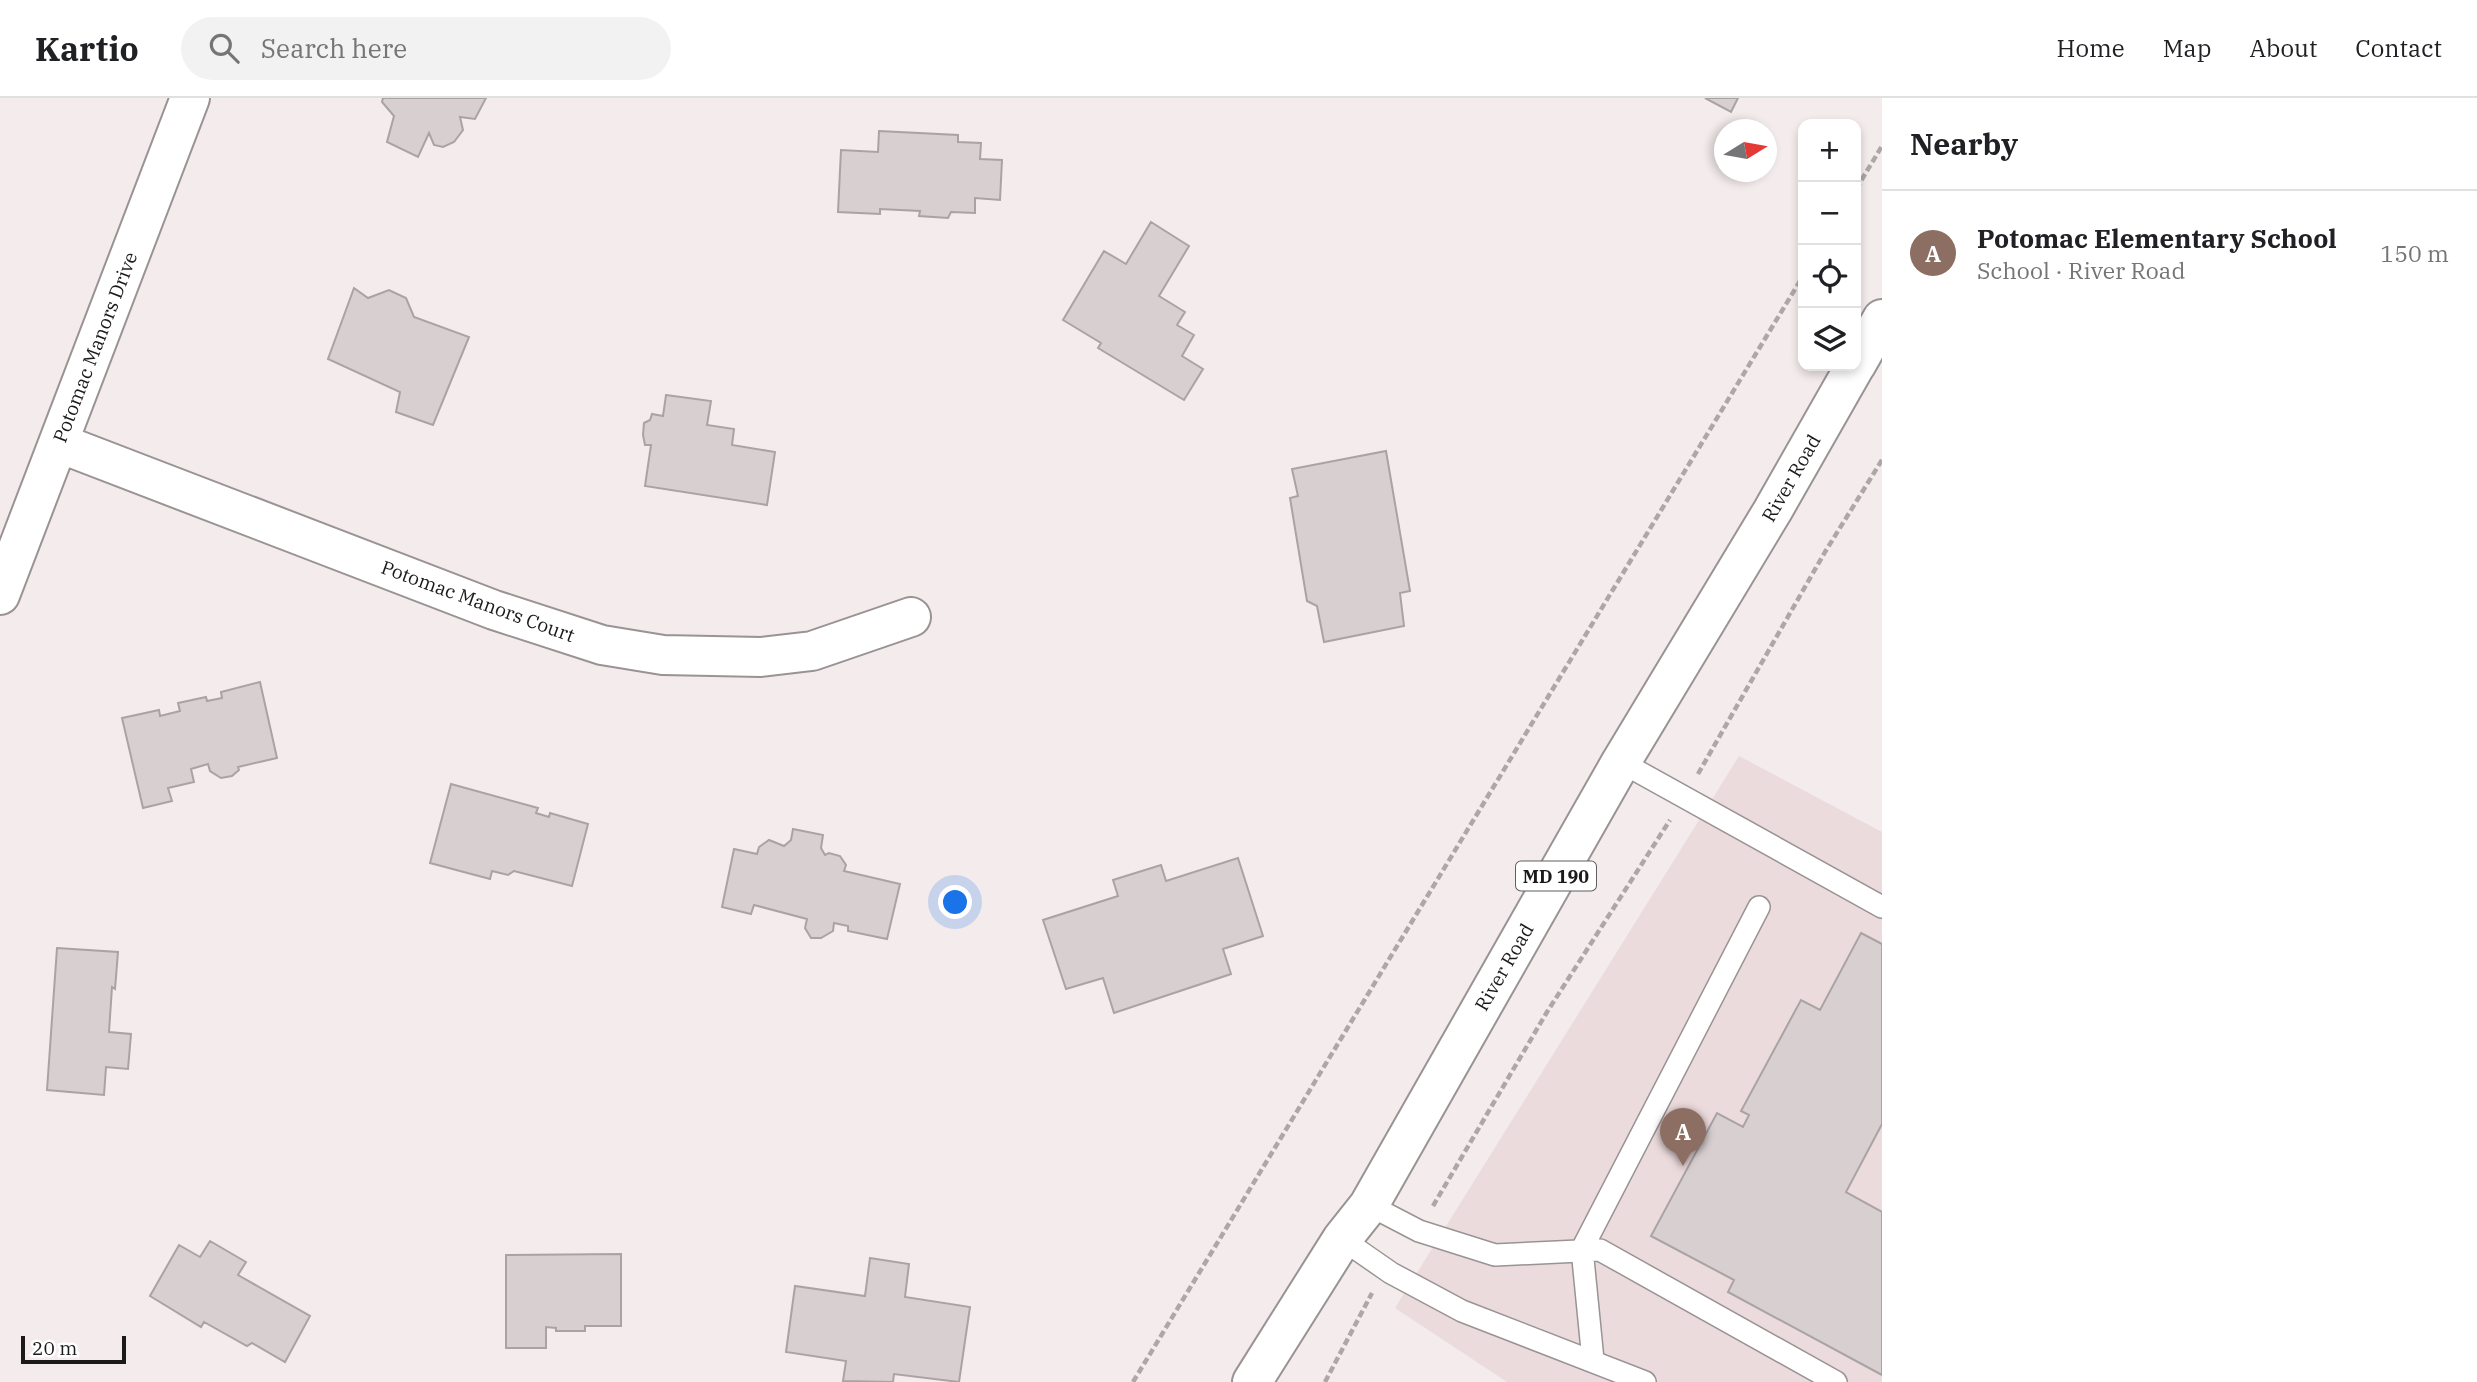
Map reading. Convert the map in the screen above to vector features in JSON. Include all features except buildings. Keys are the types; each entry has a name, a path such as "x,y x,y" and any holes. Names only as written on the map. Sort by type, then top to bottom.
{"street":[{"name":"Potomac Manors Drive","path":"0,596 190,98"},
{"name":"River Road","path":"1861,355 1882,319"},
{"name":"River Road","path":"1252,1382 1342,1239 1369,1205 1621,762 1773,510 1852,371"},
{"name":"Potomac Manors Court","path":"59,443 494,610 602,645 663,654 761,657 812,651 911,618"}],"lane":[{"path":"1621,762 1882,907"},
{"path":"1593,1360 1582,1249 1759,906"},
{"path":"1369,1205 1419,1231 1495,1255 1600,1250 1836,1382"},
{"path":"1342,1239 1391,1273 1462,1311 1646,1382"}],"path":[{"path":"1860,182 1882,146"},
{"path":"1133,1382 1798,284"},
{"path":"1419,1231 1547,1012 1683,798 1825,552 1882,460"},
{"path":"1325,1382 1369,1296 1391,1273"}],"shaded area":[{"path":"1739,756 1882,832 1882,1382 1507,1382 1395,1308"}],"place":[{"name":"Potomac Elementary School","path":"1683,1166"}]}
